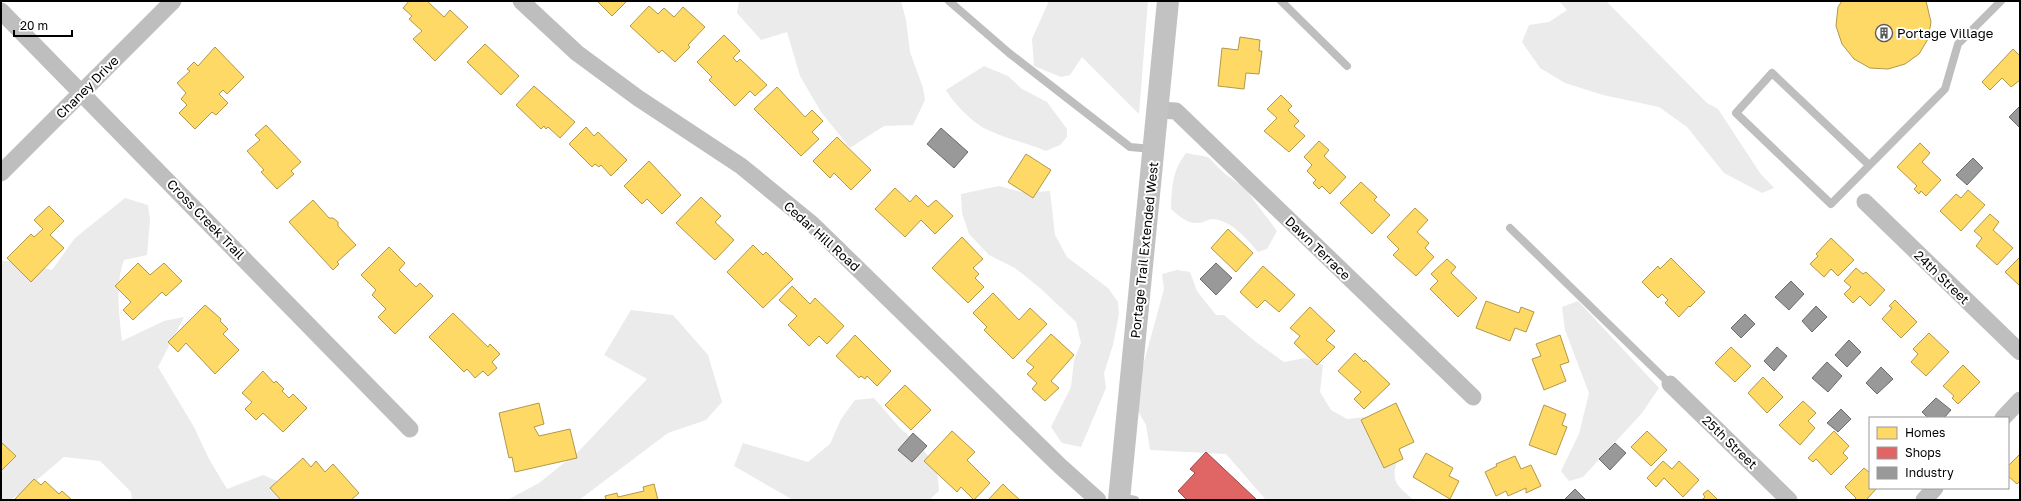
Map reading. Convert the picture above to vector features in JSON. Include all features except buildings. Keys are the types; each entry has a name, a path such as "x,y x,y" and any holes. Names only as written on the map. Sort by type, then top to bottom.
{"main road":[{"name":"Portage Trail Extended West","path":"1125,499 1154,149 1168,1"}],"street":[{"name":"Chaney Drive","path":"1,173 173,1"},
{"name":"Cedar Hill Road","path":"521,1 577,53 638,98 741,166 812,224 1055,462 1098,500"},
{"name":"Cross Creek Trail","path":"1,11 410,429"},
{"name":"Dawn Terrace","path":"1158,110 1176,111 1473,397"},
{"name":"24th Street","path":"1865,202 2020,352"},
{"name":"25th Street","path":"1670,384 1789,500"},
{"path":"2003,417 2020,400"},
{"path":"1924,500 1934,489"}],"lane":[{"path":"949,1 1009,53 1130,147 1154,149"},
{"path":"1281,1 1347,66"},
{"path":"1868,164 1772,73 1736,113 1831,204 1868,164 1945,89 1958,44 2001,1"},
{"path":"1510,228 1670,384"}],"shaded area":[{"path":"739,1 901,1 906,20 910,52 923,88 925,100 913,125 884,126 850,148 821,112 800,76 787,32 761,40 737,13"},
{"path":"1049,1 1148,1 1139,114 1082,57 1070,75 1061,77 1034,66 1032,39"},
{"path":"1559,1 1606,1 1707,103 1718,109 1760,173 1774,188 1762,193 1724,173 1687,127 1659,107 1603,95 1565,83 1540,68 1522,42 1529,25 1549,22 1567,10"},
{"path":"984,66 1008,76 1022,89 1047,102 1067,129 1067,137 1060,145 1046,151 1002,136 983,127 959,107 946,90"},
{"path":"1186,153 1208,157 1225,174 1244,187 1277,231 1267,249 1258,252 1238,231 1220,220 1213,219 1200,223 1194,223 1183,219 1171,209 1172,186 1175,173"},
{"path":"999,186 1025,193 1050,191 1055,235 1067,257 1108,288 1118,302 1119,314 1113,345 1104,373 1106,388 1081,447 1062,443 1051,427 1071,387 1074,360 1081,343 1076,322 1040,288 1015,268 989,255 969,234 962,213 961,194"},
{"path":"125,198 148,205 150,220 147,255 124,260 121,270 118,300 122,341 164,321 184,317 158,367 194,427 209,459 227,489 263,475 282,483 282,500 132,500 131,492 100,461 64,457 25,490 10,500 1,500 1,261 18,261 52,270 75,238"},
{"path":"1177,270 1190,272 1197,291 1216,315 1224,315 1256,342 1284,362 1305,358 1323,365 1320,392 1331,410 1347,419 1372,416 1399,452 1395,469 1395,479 1397,484 1414,500 1266,500 1226,454 1150,450 1146,425 1133,402 1164,289 1162,274"},
{"path":"1578,301 1659,388 1642,413 1583,477 1569,481 1561,471 1579,434 1589,393 1565,330 1562,307"},
{"path":"631,310 673,315 708,355 722,402 706,420 668,433 579,500 507,500 539,483 580,450 647,379 604,355"},
{"path":"874,398 900,428 922,448 937,468 939,491 929,500 793,500 734,466 743,443 808,462 830,444 841,419 855,400"}],"place":[{"name":"Portage Village","path":"1884,33"}]}
